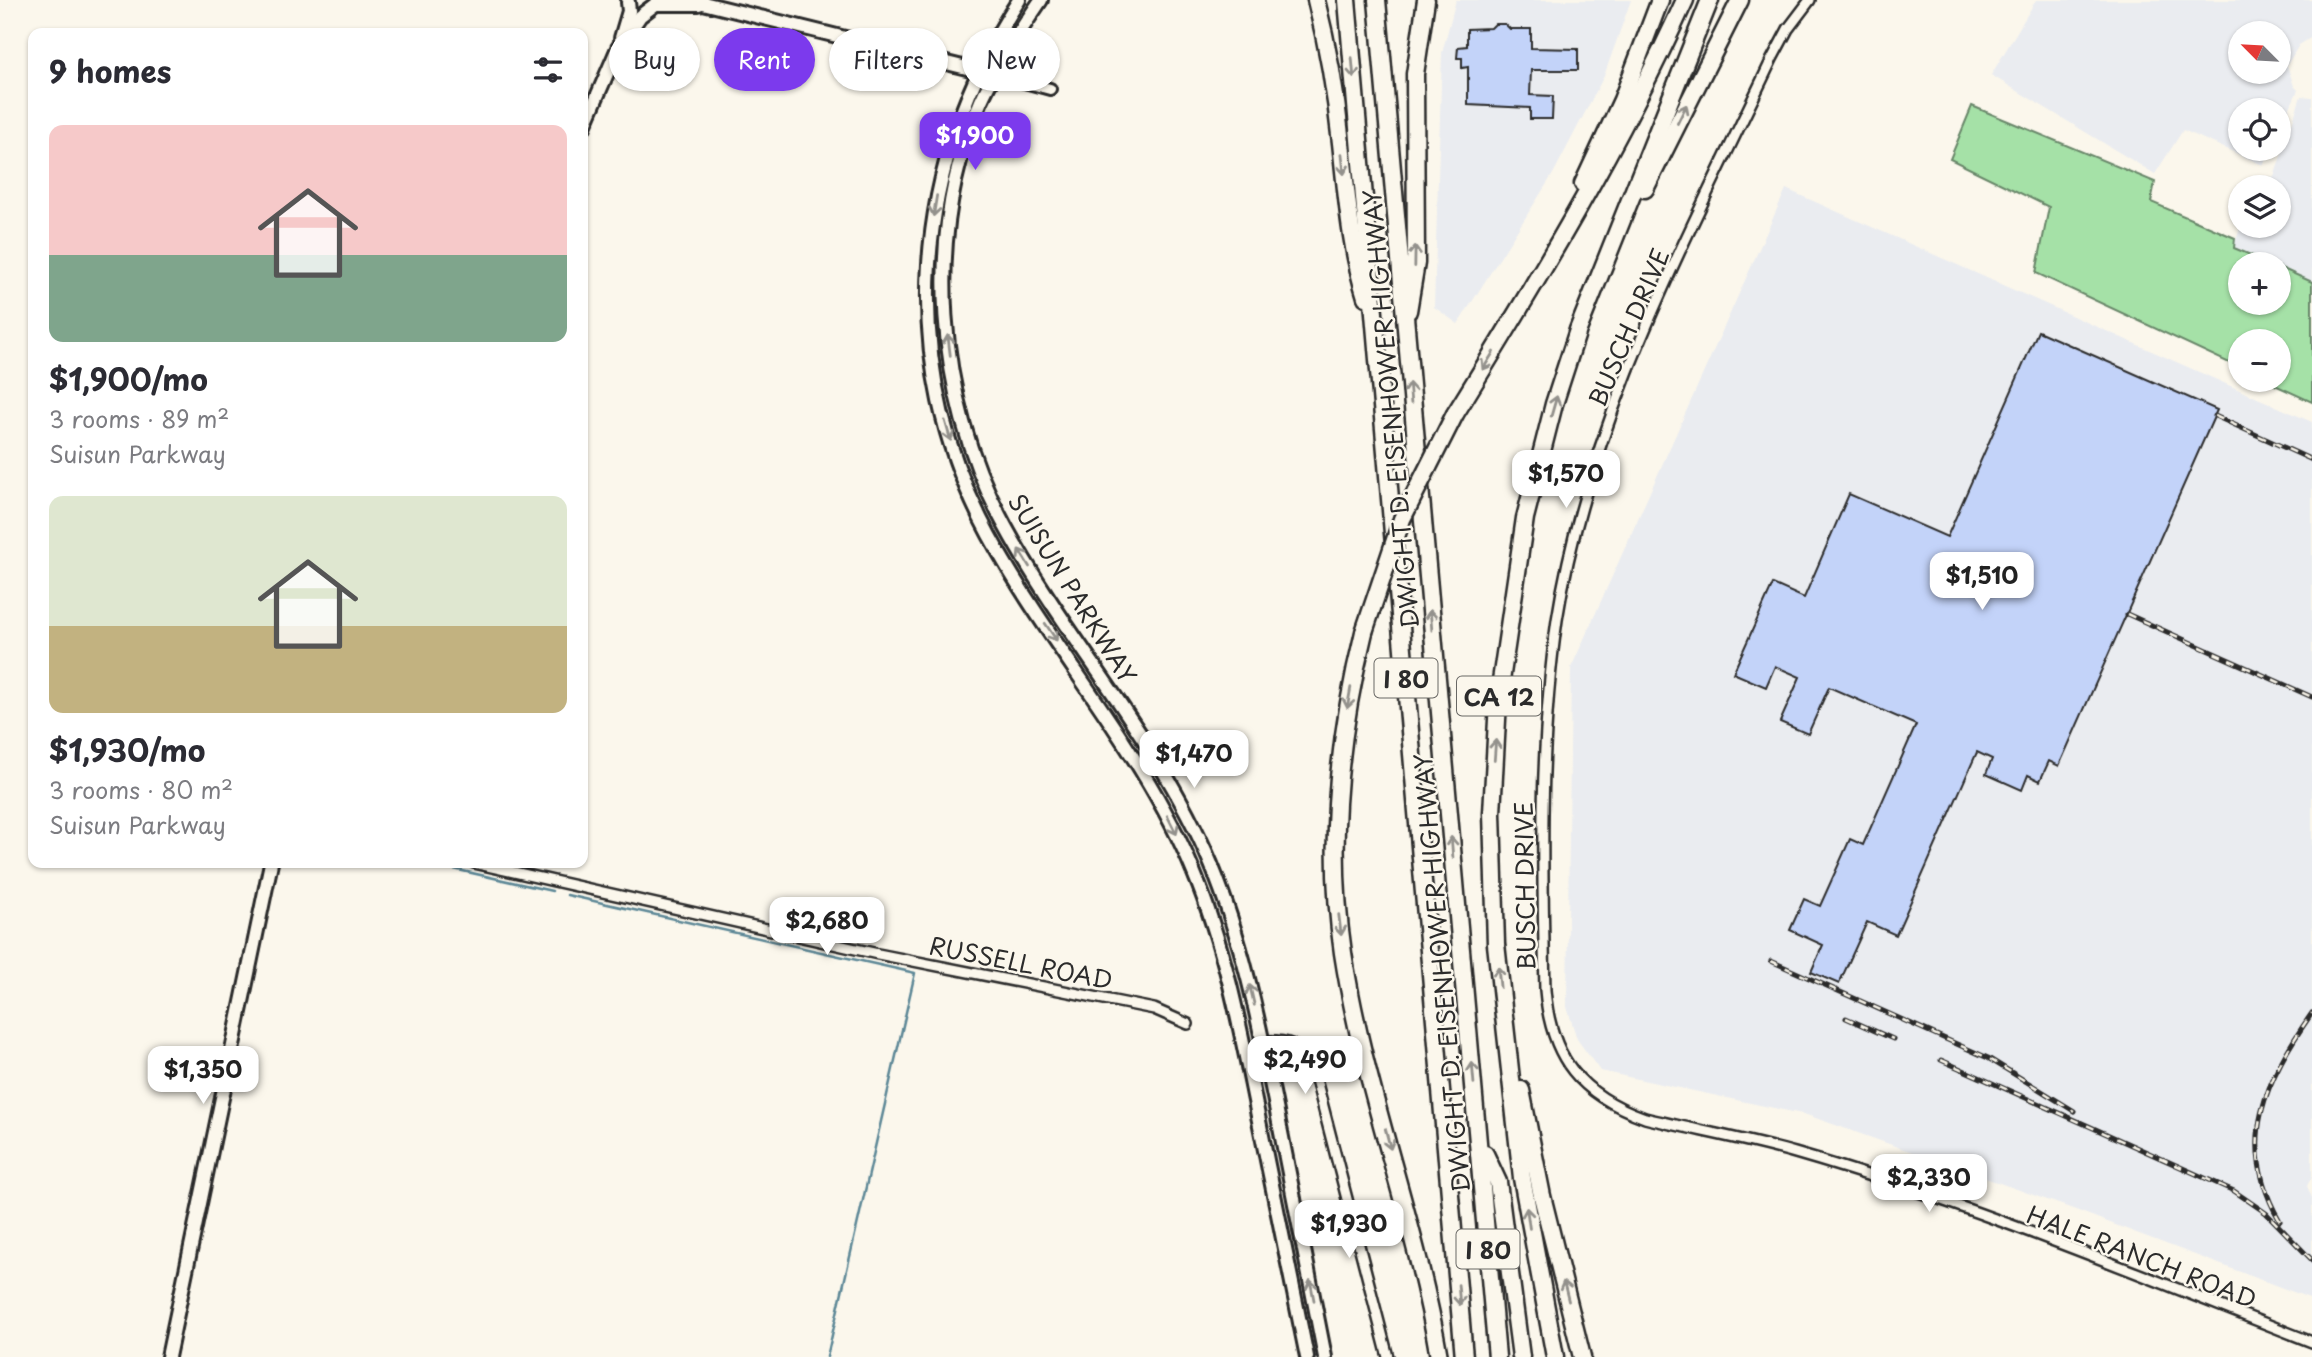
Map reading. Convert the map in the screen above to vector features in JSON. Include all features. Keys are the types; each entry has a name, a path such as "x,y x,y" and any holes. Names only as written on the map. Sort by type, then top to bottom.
{"highway":[{"path":"1316,0 1339,125 1353,257 1375,324"},
{"name":"DWIGHT D. EISENHOWER HIGHWAY","path":"1347,0 1464,1357"},
{"name":"DWIGHT D. EISENHOWER HIGHWAY","path":"1377,0 1497,1357"},
{"path":"1404,324 1416,263 1415,74 1426,0"},
{"path":"1520,308 1606,136 1661,0"},
{"path":"1438,1357 1425,1279 1359,1035 1338,906 1336,814 1340,757 1349,698 1364,632 1402,520 1455,414 1622,132 1685,0"},
{"name":"CA 12","path":"1555,1357 1530,1229 1509,1080 1496,944 1493,800 1498,701 1525,518 1554,404 1578,330 1710,0"},
{"path":"1578,330 1740,0"},
{"path":"1510,1069 1519,1077 1542,1196 1582,1357"},
{"path":"1479,1141 1498,1182 1521,1357"}],"main road":[{"name":"SUISUN PARKWAY","path":"1002,28 1019,0"},
{"name":"SUISUN PARKWAY","path":"1024,28 1041,0"},
{"path":"628,1 637,9 695,2 962,67"},
{"path":"624,28 629,11 628,1"},
{"path":"632,28 640,16 656,5"},
{"path":"588,117 609,69"},
{"name":"SUISUN PARKWAY","path":"970,91 944,164 930,242 930,335 946,428 965,485 990,536 1139,765 1177,833 1207,905 1230,979 1307,1357"},
{"name":"SUISUN PARKWAY","path":"986,91 958,170 944,256 949,344 964,423 982,478 1005,527 1154,755 1194,825 1238,937 1263,1041 1325,1357"},
{"path":"168,1357 270,868"}],"street":[{"name":"BUSCH DRIVE","path":"1568,1066 1555,1041 1547,1013 1542,792 1549,685 1572,545 1600,445 1646,326 1772,59 1788,29 1810,0"},
{"name":"RUSSELL ROAD","path":"496,868 878,954 1154,1009 1188,1024"},
{"path":"1263,1041 1284,1040 1307,1055 1312,1064 1388,1357"},
{"name":"HALE RANCH ROAD","path":"1568,1066 1584,1085 1622,1110 1795,1153 1861,1174 2050,1241 2312,1342"}],"shaded area":[{"path":"1456,0 1631,0 1604,76 1553,174 1458,324 1434,307 1442,53"},
{"path":"2036,0 2312,0 2312,37 2299,45 2291,58 2291,21 2228,21 2228,84 2291,84 2291,77 2298,90 2291,105 2291,98 2228,98 2228,150 2183,130 2155,174 1991,75"},
{"path":"2301,96 2312,97 2312,282 2291,272 2291,252 2244,252 2233,248 2237,238 2291,238 2291,175 2275,175 2279,161 2291,161 2291,126"},
{"path":"1786,189 2228,385 2228,392 2244,392 2312,422 2312,1176 2307,1186 2312,1198 2312,1299 2073,1209 1807,1115 1600,1071 1577,1039 1567,1007 1571,668"}],"green space":[{"path":"1972,106 2155,182 2151,202 2228,235 2228,238 2235,238 2234,248 2244,252 2228,252 2228,315 2291,315 2291,272 2312,282 2312,402 2290,392 2291,329 2228,329 2228,362 2036,273 2049,207 1950,159"}],"building":[{"path":"1495,24 1505,24 1510,29 1531,29 1531,48 1578,49 1578,70 1531,70 1530,95 1553,96 1552,119 1530,119 1530,108 1468,105 1468,67 1462,68 1462,58 1457,58 1458,47 1467,46 1467,29 1491,28"},
{"path":"2038,331 2217,410 2059,766 2049,761 2040,781 2028,775 2022,790 1986,774 1992,759 1977,752 1896,935 1867,922 1839,984 1811,972 1823,945 1790,930 1804,899 1820,906 1850,839 1863,845 1916,725 1829,687 1808,734 1780,722 1800,677 1775,666 1766,687 1733,673 1773,584 1804,598 1849,494 1947,537"}],"waterway":[{"path":"449,868 552,891"},
{"path":"567,895 915,973 827,1357"}],"railway":[{"path":"2215,416 2312,460"},
{"path":"2127,614 2312,697"},
{"path":"1771,961 1988,1058 2074,1111"},
{"path":"2280,1221 2266,1192 2259,1164 2258,1138 2270,1087 2281,1062 2312,1013"},
{"path":"1846,1018 1893,1039"},
{"path":"1941,1060 2234,1191 2266,1213 2312,1260"}]}
